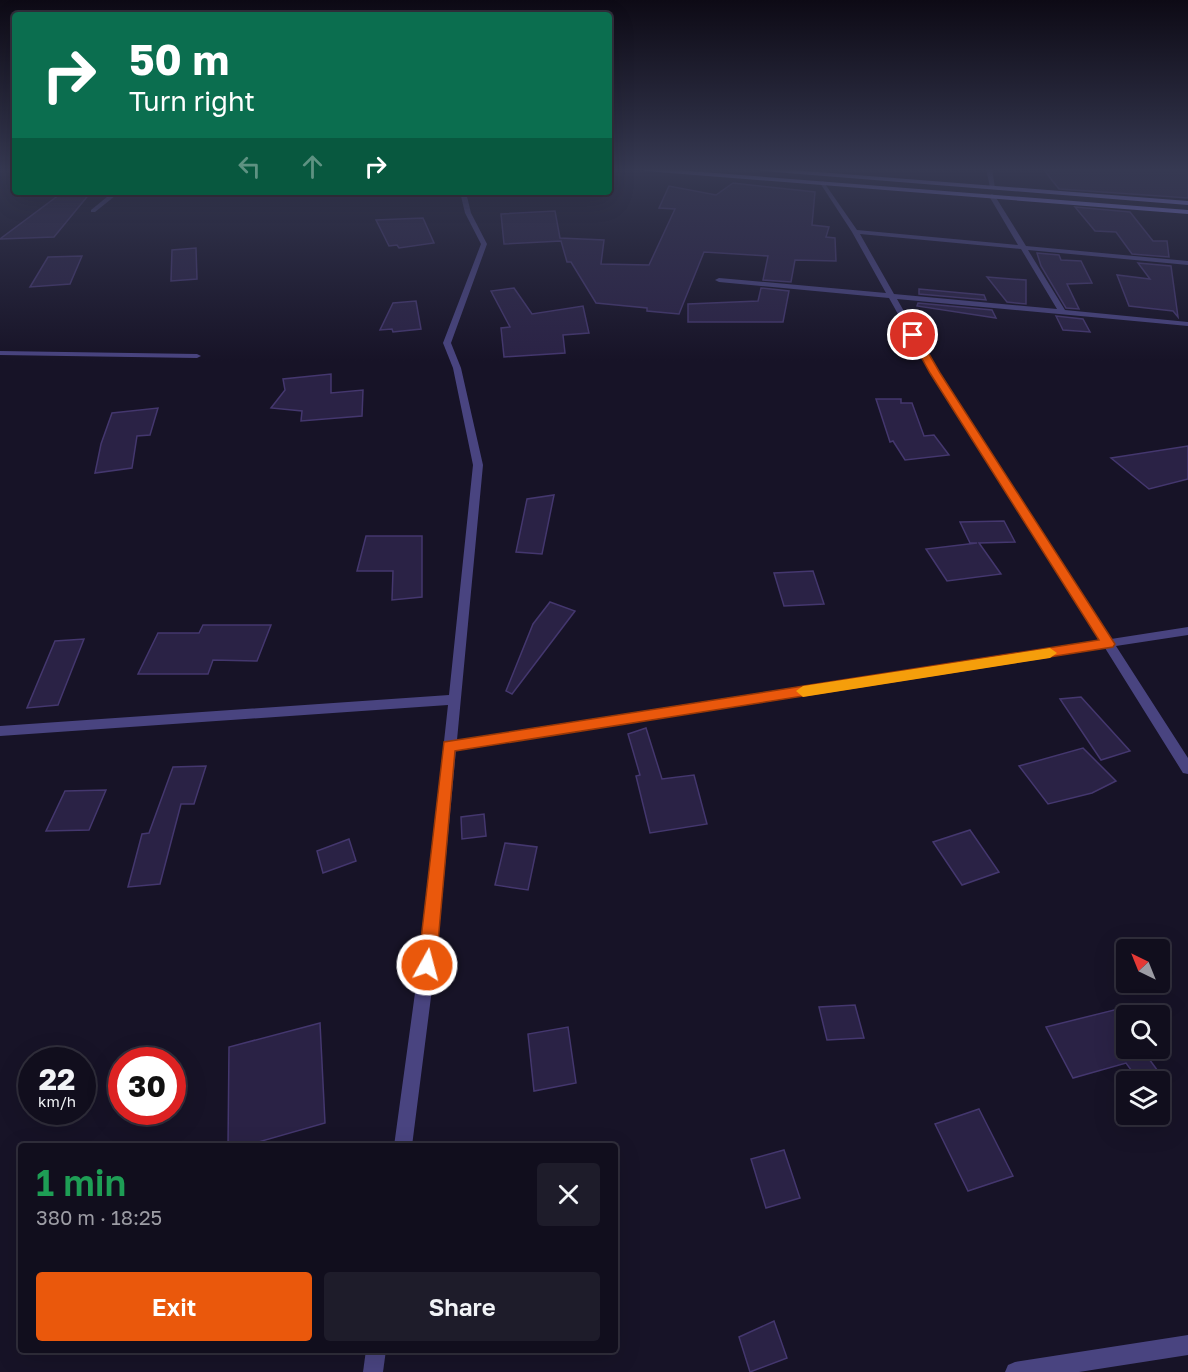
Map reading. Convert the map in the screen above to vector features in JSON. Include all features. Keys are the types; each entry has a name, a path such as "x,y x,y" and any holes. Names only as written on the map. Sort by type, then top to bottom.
{"street":[{"path":"403,1143 430,942 478,465 457,368 447,343 484,244 478,233"},
{"path":"856,233 935,373 1188,769"},
{"path":"865,233 1188,263"},
{"path":"1016,233 1063,313"},
{"path":"719,280 1188,324"},
{"path":"0,353 197,356"},
{"path":"449,746 1188,631"},
{"path":"0,731 453,700"},
{"path":"1015,1372 1188,1345"},
{"path":"373,1372 376,1353"}],"building":[{"path":"8,233 57,233 54,237 0,239"},
{"path":"383,233 430,233 434,243 399,248 397,245 389,246"},
{"path":"503,233 559,233 560,238 604,240 601,264 649,265 664,233 827,233 826,237 835,238 836,261 795,260 791,282 763,280 768,256 704,252 679,314 596,303 571,262 567,262 561,241 504,244"},
{"path":"1117,233 1147,233 1153,241 1167,241 1169,257 1132,254"},
{"path":"196,248 197,279 171,281 172,250"},
{"path":"1037,253 1059,255 1061,260 1081,261 1092,283 1067,284 1079,309 1066,308 1041,266"},
{"path":"82,256 70,284 30,287 48,257"},
{"path":"1138,263 1171,266 1178,317 1173,311 1129,306 1117,275 1150,279"},
{"path":"987,277 1026,280 1026,304 1007,302"},
{"path":"514,288 532,314 583,306 589,333 563,335 565,353 504,357 501,328 510,327 491,291"},
{"path":"761,288 789,291 783,322 688,322 688,304 758,301"},
{"path":"919,289 984,295 986,300 919,294"},
{"path":"416,301 421,329 393,332 392,329 380,330 393,303"},
{"path":"918,303 992,310 996,318 917,306"},
{"path":"1056,316 1083,319 1090,332 1063,330"},
{"path":"331,374 331,393 363,390 362,416 301,421 302,411 271,408 285,390 283,379"},
{"path":"876,399 901,399 901,403 912,403 924,436 934,435 949,455 905,460 893,441 890,442"},
{"path":"158,408 150,435 137,436 132,468 95,473 101,444 112,413"},
{"path":"1188,446 1188,479 1149,489 1111,458"},
{"path":"554,495 542,554 516,552 527,499"},
{"path":"1004,521 1015,542 979,543 1001,574 947,581 926,549 977,543 970,543 960,522"},
{"path":"366,536 422,536 422,597 392,600 393,571 357,571"},
{"path":"813,571 824,604 784,606 774,573"},
{"path":"550,602 575,611 512,694 506,691 533,624"},
{"path":"203,625 271,625 257,661 213,660 208,674 138,674 158,633 199,633"},
{"path":"84,639 58,705 27,708 55,641"},
{"path":"1081,697 1130,751 1101,760 1060,699"},
{"path":"646,728 662,779 694,775 707,824 650,833 636,776 640,775 628,734"},
{"path":"1083,748 1116,781 1092,793 1048,804 1019,766"},
{"path":"206,766 194,804 181,804 160,884 128,887 142,834 149,833 173,767"},
{"path":"106,790 89,830 46,831 65,791"},
{"path":"484,814 486,836 462,839 461,817"},
{"path":"970,830 999,872 962,885 933,842"},
{"path":"349,839 356,861 323,873 317,851"},
{"path":"505,843 537,847 528,890 495,885"},
{"path":"855,1005 864,1038 827,1040 819,1007"},
{"path":"1116,1010 1116,1059 1149,1059 1158,1071 1132,1071 1126,1063 1073,1078 1046,1027"},
{"path":"320,1023 325,1123 255,1143 228,1143 229,1047"},
{"path":"568,1027 576,1083 534,1091 528,1034"},
{"path":"979,1109 1013,1176 968,1191 935,1124"},
{"path":"784,1150 800,1198 766,1208 751,1159"},
{"path":"774,1321 787,1358 750,1372 739,1337"}],"slow traffic":[{"path":"803,691 1050,653"}],"route":[{"path":"427,965 449,746 1108,644 913,335"}]}
